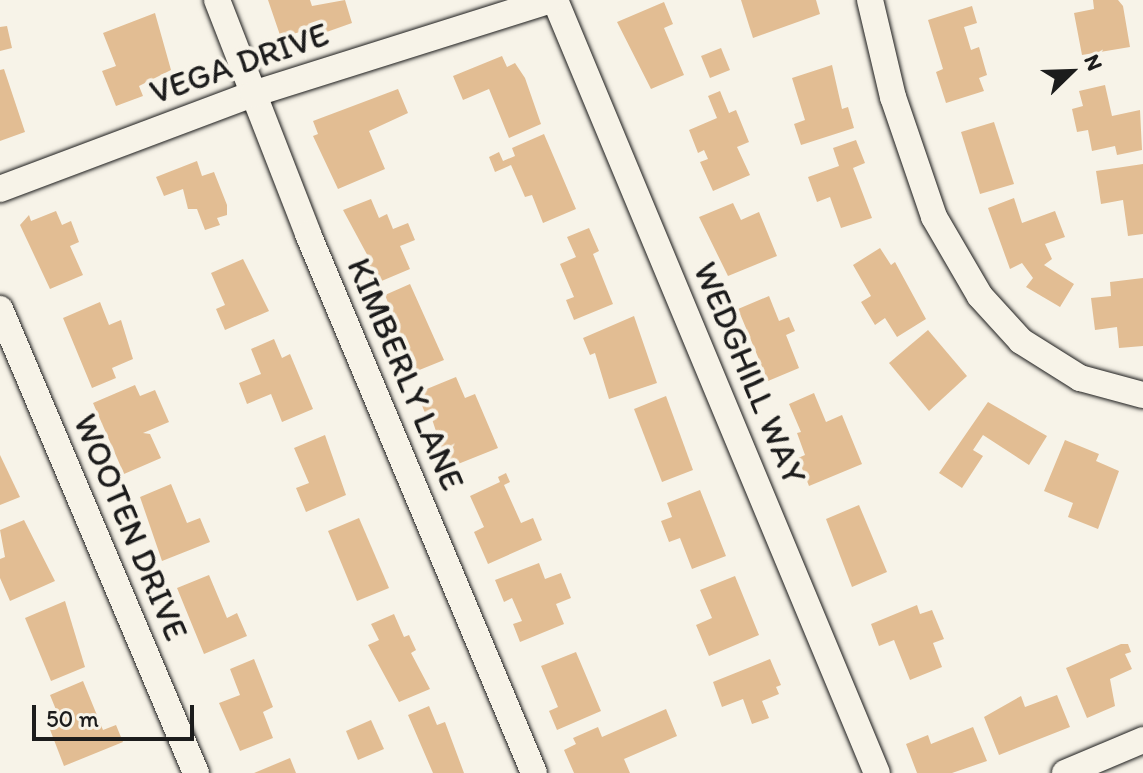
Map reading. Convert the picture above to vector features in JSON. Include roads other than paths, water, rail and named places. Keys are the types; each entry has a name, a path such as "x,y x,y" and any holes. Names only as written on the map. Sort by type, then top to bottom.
{"street":[{"name":"KIMBERLY LANE","path":"217,0 534,773"},
{"name":"VEGA DRIVE","path":"0,189 253,94 553,0"},
{"name":"WEDGHILL WAY","path":"553,0 877,773"},
{"path":"870,0 893,97 934,217 980,296 1021,341 1080,378 1143,395"},
{"name":"WOOTEN DRIVE","path":"0,309 196,773"},
{"path":"1065,773 1143,740"}]}
